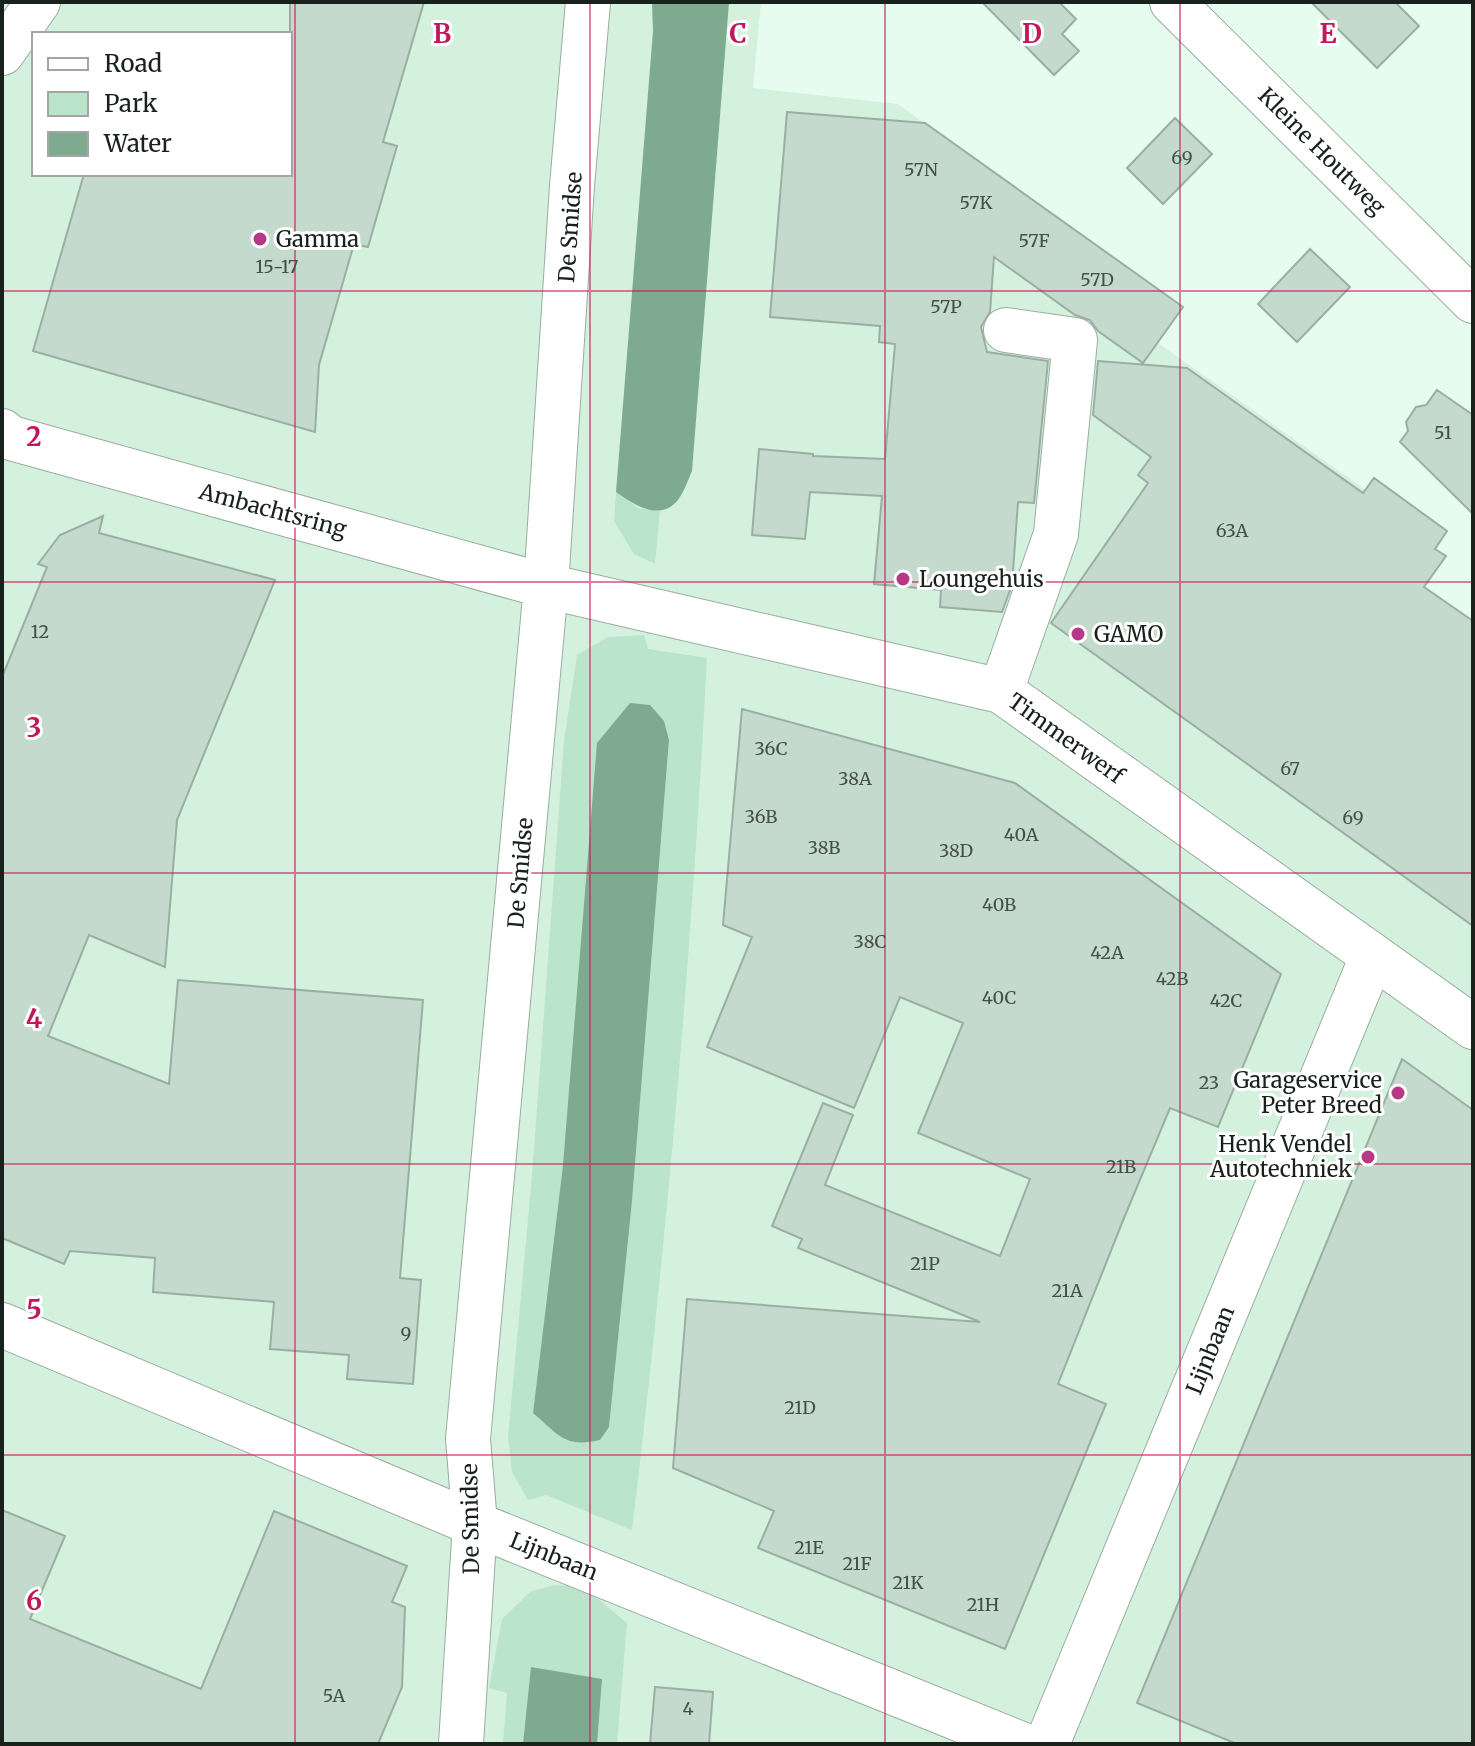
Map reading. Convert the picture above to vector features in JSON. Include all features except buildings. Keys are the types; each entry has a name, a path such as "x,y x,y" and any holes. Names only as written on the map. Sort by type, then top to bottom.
{"street":[{"path":"2,53 38,2"},
{"name":"De Smidse","path":"461,1744 475,1524 468,1439 546,586 572,186 588,2"},
{"name":"Kleine Houtweg","path":"1172,2 1473,301"},
{"path":"1001,691 1056,534 1075,340 1006,330"},
{"name":"Ambachtsring","path":"5,444 546,586"},
{"name":"Timmerwerf","path":"546,586 1001,691 1473,1027"},
{"name":"Lijnbaan","path":"1047,1744 1372,957"},
{"name":"Lijnbaan","path":"2,1325 475,1524 1021,1744"}],"shaded area":[{"path":"2,2 761,2 753,88 898,104 1166,302 1141,331 1414,524 1388,561 1473,623 1473,1744 2,1744"}],"green space":[{"path":"616,492 638,508 660,511 655,564 634,554 614,521"},
{"path":"644,635 648,649 707,658 677,1095 632,1530 546,1495 528,1500 512,1472 508,1437 532,1176 564,741 577,655 608,637","holes":["664,721 669,741 632,1201 609,1426 533,1413 563,1165"]},
{"path":"554,1585 584,1587 627,1623 617,1744 503,1744 507,1693 489,1688 502,1619 530,1592"}],"water":[{"path":"652,2 729,2 692,471 678,500 671,507 655,511 639,506 616,492 653,31"},
{"path":"630,703 650,705 664,721 669,740 632,1201 609,1427 600,1440 578,1442 563,1438 533,1413 563,1165 597,743"},
{"path":"531,1667 602,1679 597,1744 523,1744"}],"place":[{"name":"Gamma","path":"260,239"},
{"name":"Loungehuis","path":"903,579"},
{"name":"GAMO","path":"1078,634"},
{"name":"Garageservice Peter Breed","path":"1398,1093"},
{"name":"Henk Vendel Autotechniek","path":"1368,1157"}]}
